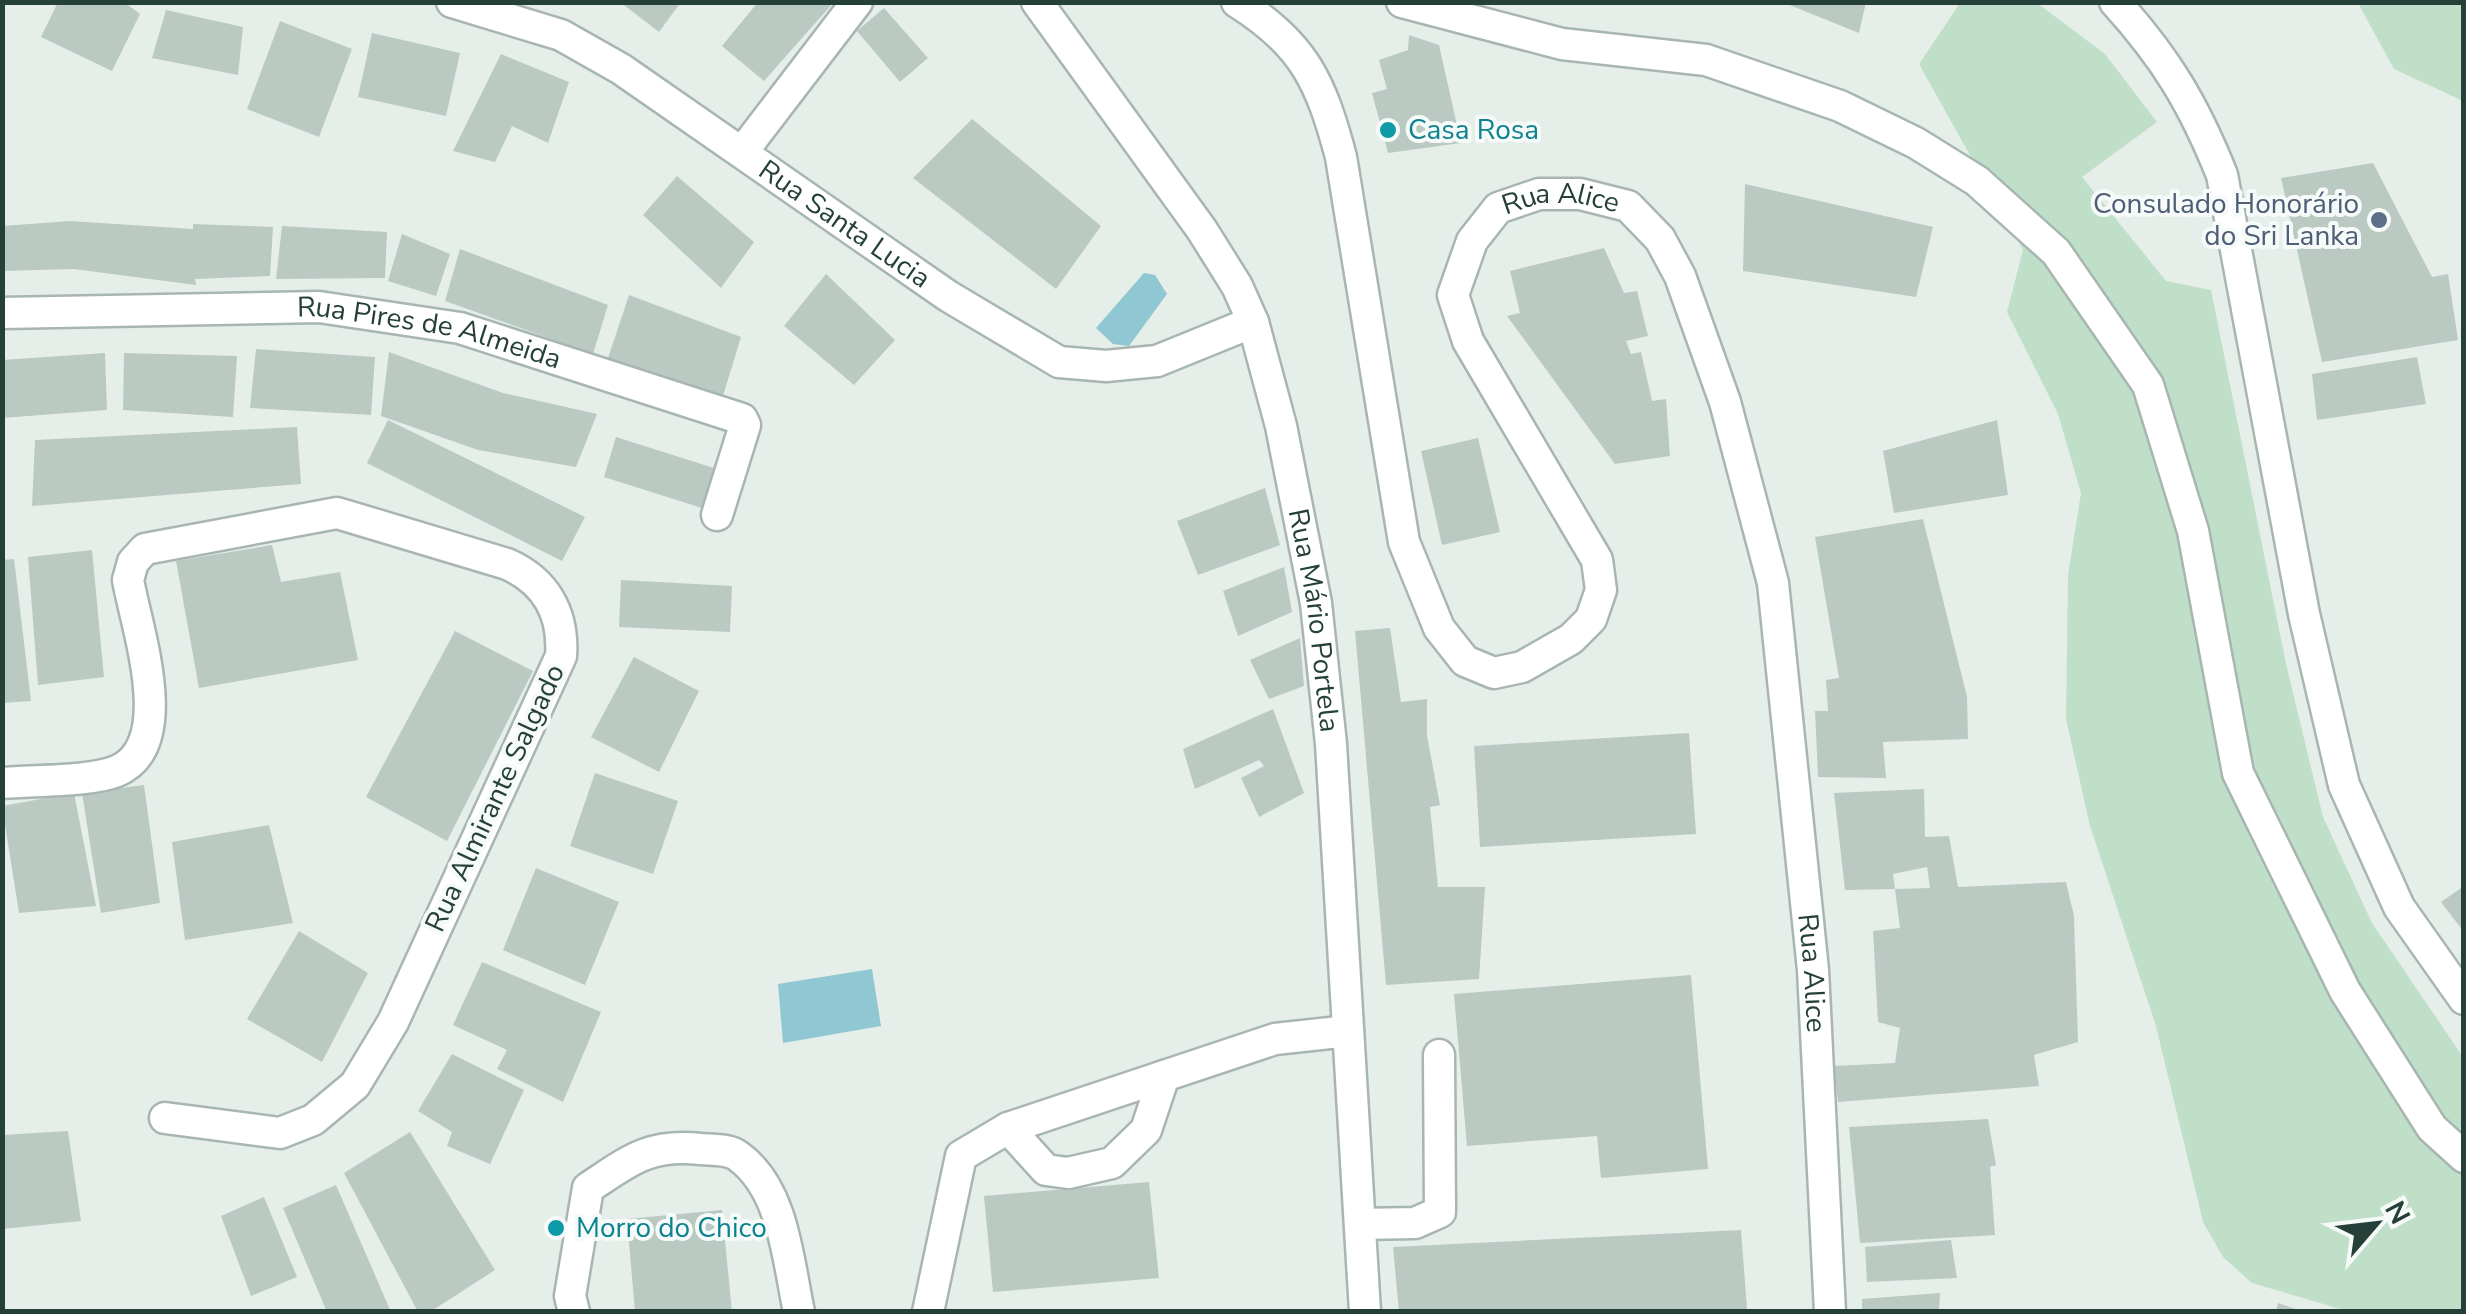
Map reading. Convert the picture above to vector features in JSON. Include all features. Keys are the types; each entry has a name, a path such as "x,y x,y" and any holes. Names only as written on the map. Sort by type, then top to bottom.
{"street":[{"name":"Rua Santa Lucia","path":"452,2 561,35 743,150 948,296 1059,362 1106,366 1157,362 1253,322"},
{"path":"743,150 858,2"},
{"name":"Rua Mário Portela","path":"1037,2 1060,17 1202,230 1253,322 1282,426 1316,602 1331,744 1364,1312"},
{"name":"Rua Alice","path":"1237,2 1297,48 1328,108 1341,157 1404,542 1439,628 1465,661 1494,673 1522,667 1570,639 1592,619 1601,590 1596,560 1464,331 1453,295 1472,241 1498,208 1539,194 1580,194 1628,206 1660,240 1680,276 1725,402 1773,583 1813,970 1830,1312"},
{"path":"1402,2 1562,44 1706,60 1840,106 1916,143 1977,181 2056,252 2148,385 2194,532 2238,773 2345,990 2432,1128 2464,1157"},
{"path":"2115,2 2153,44 2195,108 2222,175 2304,614 2344,784 2399,907 2464,999"},
{"name":"Rua Pires de Almeida","path":"2,313 319,307 460,328 742,419 745,425 717,516"},
{"name":"Rua Almirante Salgado","path":"2,783 114,772 137,758 149,736 152,713 128,580 133,562 145,549 336,513 507,564 530,574 550,596 563,636 562,656 393,1022 355,1085 313,1120 280,1133 165,1118"},
{"path":"928,1312 961,1156 1008,1128 1275,1039 1348,1031"},
{"path":"1360,1224 1414,1222 1440,1212 1439,1054"},
{"path":"1008,1128 1046,1170 1068,1173 1112,1163 1146,1130 1164,1076"},
{"path":"574,1312 570,1296 588,1188 639,1154 670,1146 736,1153 762,1179 776,1209 799,1312"}],"green space":[{"path":"1960,3 2037,3 2105,54 2157,122 2082,177 2166,281 2211,290 2286,664 2323,817 2372,923 2463,1057 2463,1311 2347,1311 2252,1283 2223,1257 2203,1222 2156,1026 2090,826 2066,719 2068,575 2081,493 2058,414 2007,312 2023,250 1919,64"},
{"path":"2358,3 2463,3 2463,101 2394,69"}],"water":[{"path":"1144,273 1155,275 1167,294 1129,346 1113,344 1096,328"},
{"path":"872,969 881,1026 783,1043 778,984"}],"building":[{"path":"58,2 124,2 140,14 112,71 41,37"},
{"path":"620,2 681,2 659,32"},
{"path":"758,2 834,2 764,81 722,46"},
{"path":"1782,2 1866,2 1859,33"},
{"path":"884,8 928,58 900,82 857,31"},
{"path":"166,10 243,27 238,75 152,58"},
{"path":"280,21 352,49 319,137 247,109"},
{"path":"372,33 460,53 446,116 358,97"},
{"path":"1409,35 1439,45 1461,143 1388,153 1372,93 1387,89 1379,60 1408,50"},
{"path":"501,54 569,82 548,143 512,126 495,162 453,151"},
{"path":"972,119 1101,226 1056,289 913,178"},
{"path":"2373,163 2432,277 2448,274 2458,340 2322,362 2281,178"},
{"path":"677,176 754,242 721,288 643,215"},
{"path":"1745,184 1933,227 1916,297 1743,271"},
{"path":"70,221 193,229 193,224 273,227 270,276 195,279 196,285 74,269 2,271 2,226"},
{"path":"282,226 387,232 385,278 276,279"},
{"path":"402,234 450,254 436,296 388,281"},
{"path":"1604,248 1624,293 1637,291 1648,336 1626,341 1631,354 1641,352 1652,401 1666,399 1670,456 1615,464 1507,316 1520,313 1510,271"},
{"path":"460,249 608,305 593,354 445,301"},
{"path":"826,274 895,340 854,385 784,326"},
{"path":"629,295 741,337 722,399 608,358"},
{"path":"256,349 375,357 371,415 250,408"},
{"path":"389,352 503,393 597,414 576,467 478,450 381,416"},
{"path":"105,353 107,410 2,418 2,360"},
{"path":"124,353 237,356 233,417 123,410"},
{"path":"2417,357 2426,404 2317,420 2312,374"},
{"path":"388,420 585,517 562,561 367,463"},
{"path":"1997,420 2008,495 1894,513 1883,451"},
{"path":"297,427 301,484 32,506 35,440"},
{"path":"616,437 717,469 705,509 604,477"},
{"path":"1478,438 1500,532 1442,545 1421,451"},
{"path":"1265,488 1280,545 1198,575 1177,521"},
{"path":"1923,519 1967,697 1968,739 1883,742 1886,778 1818,777 1815,711 1828,711 1826,680 1839,678 1815,537"},
{"path":"272,545 281,582 340,572 358,660 199,688 176,561"},
{"path":"92,550 104,677 38,685 28,557"},
{"path":"14,559 31,701 2,703 2,560"},
{"path":"1284,567 1292,612 1238,636 1223,591"},
{"path":"621,580 732,586 730,632 619,627"},
{"path":"1390,628 1401,702 1427,699 1427,736 1440,805 1430,807 1438,887 1485,887 1479,979 1386,985 1355,631"},
{"path":"455,631 533,671 447,841 366,797"},
{"path":"1300,638 1304,686 1269,699 1250,660"},
{"path":"634,657 699,691 659,772 591,737"},
{"path":"1273,709 1304,793 1259,817 1241,778 1264,766 1259,760 1195,789 1183,749"},
{"path":"1689,733 1696,834 1480,847 1474,746"},
{"path":"595,773 678,801 653,874 570,846"},
{"path":"144,785 160,903 101,913 82,793"},
{"path":"1924,789 1925,837 1949,836 1958,887 2066,882 2074,916 2078,1042 2034,1055 2039,1086 1838,1102 1834,1066 1895,1063 1900,1028 1878,1022 1873,931 1900,928 1895,889 1845,890 1834,793","holes":["1927,867 1930,888 1895,889 1893,874"]},
{"path":"74,793 96,906 19,913 2,806"},
{"path":"269,825 293,923 185,940 172,842"},
{"path":"536,868 619,902 585,985 503,950"},
{"path":"2464,886 2464,932 2441,902"},
{"path":"299,931 368,973 322,1062 247,1019"},
{"path":"482,962 601,1012 563,1102 497,1069 507,1050 453,1025"},
{"path":"1691,975 1708,1169 1601,1178 1597,1136 1467,1146 1454,994"},
{"path":"452,1054 524,1090 490,1164 447,1146 452,1132 418,1111"},
{"path":"1988,1119 1996,1165 1990,1167 1995,1235 1860,1243 1849,1127"},
{"path":"68,1131 81,1221 2,1229 2,1135"},
{"path":"410,1132 495,1270 430,1312 418,1312 344,1173"},
{"path":"1149,1182 1159,1278 993,1292 984,1196"},
{"path":"336,1185 391,1312 327,1312 283,1208"},
{"path":"264,1197 297,1277 251,1296 221,1216"},
{"path":"722,1210 732,1312 635,1312 627,1219"},
{"path":"1741,1230 1747,1309 1399,1312 1393,1247"},
{"path":"1951,1240 1957,1278 1867,1282 1865,1247"},
{"path":"1940,1293 1939,1312 1862,1312 1862,1299"},
{"path":"2278,1303 2301,1311 2301,1312 2276,1312"}],"place":[{"name":"Casa Rosa","path":"1388,130"},
{"name":"Consulado Honorário do Sri Lanka","path":"2379,220"},
{"name":"Morro do Chico","path":"556,1228"}]}
